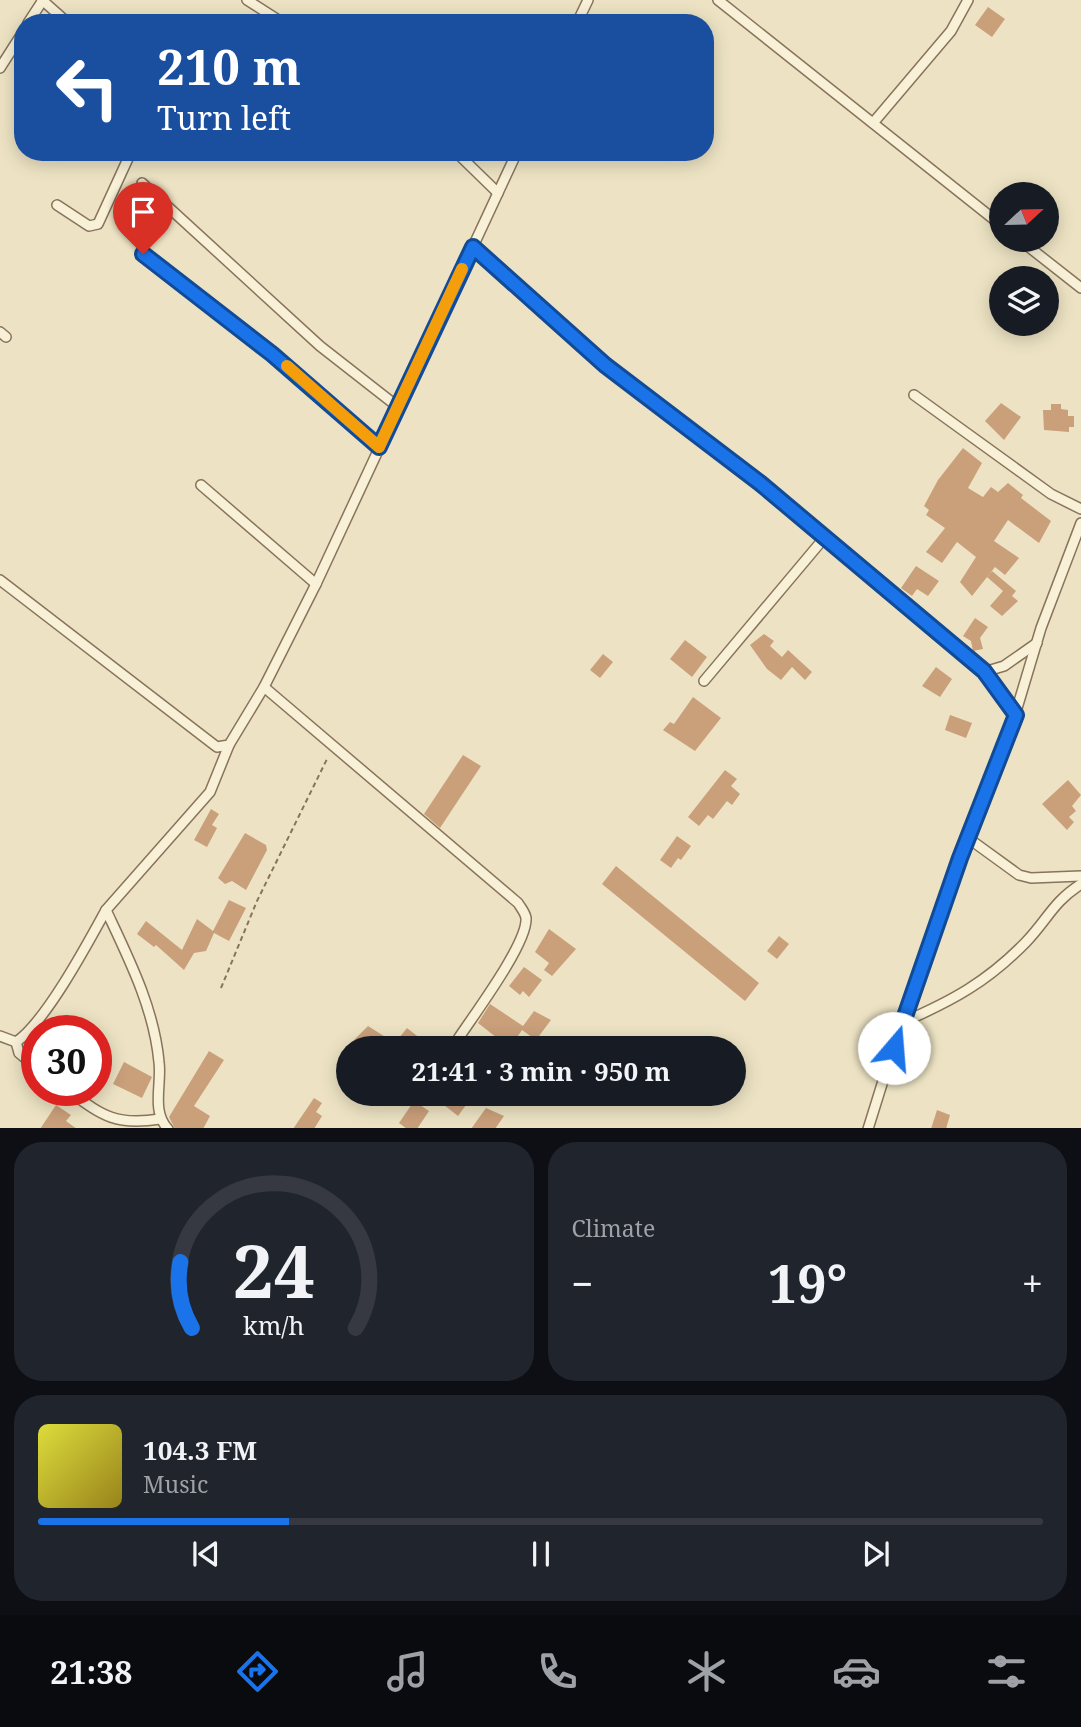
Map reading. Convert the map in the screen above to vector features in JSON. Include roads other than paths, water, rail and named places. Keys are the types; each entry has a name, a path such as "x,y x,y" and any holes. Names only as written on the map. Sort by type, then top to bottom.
{"street":[{"path":"42,0 58,14"},
{"path":"247,0 269,14"},
{"path":"718,0 989,215"},
{"path":"873,123 951,31 968,0"},
{"path":"0,68 14,46"},
{"path":"57,205 89,226 98,224 127,161"},
{"path":"465,161 498,193"},
{"path":"16,1042 31,1028 62,983 106,910 210,792 229,745 264,687 316,584 513,161"},
{"path":"142,183 310,337 398,407"},
{"path":"473,247 605,365 760,483 984,671 1016,715"},
{"path":"1035,252 1081,288"},
{"path":"143,254 265,348 379,447"},
{"path":"914,395 1051,494 1081,509"},
{"path":"201,485 316,584"},
{"path":"868,1128 901,1023 1016,715 1037,643 1081,523"},
{"path":"704,681 825,537"},
{"path":"0,580 217,747 229,745"},
{"path":"984,671 1004,666 1037,643"},
{"path":"264,687 518,903 524,911 526,922 518,947 460,1036"},
{"path":"968,838 1019,875 1031,878 1081,876"},
{"path":"901,1023 955,1000 1002,967 1029,939 1062,896 1081,884"},
{"path":"106,910 142,989 160,1062 160,1119 167,1128"},
{"path":"0,1036 16,1042"},
{"path":"16,1042 21,1055"},
{"path":"89,1106 120,1121 133,1123 160,1119"}]}
